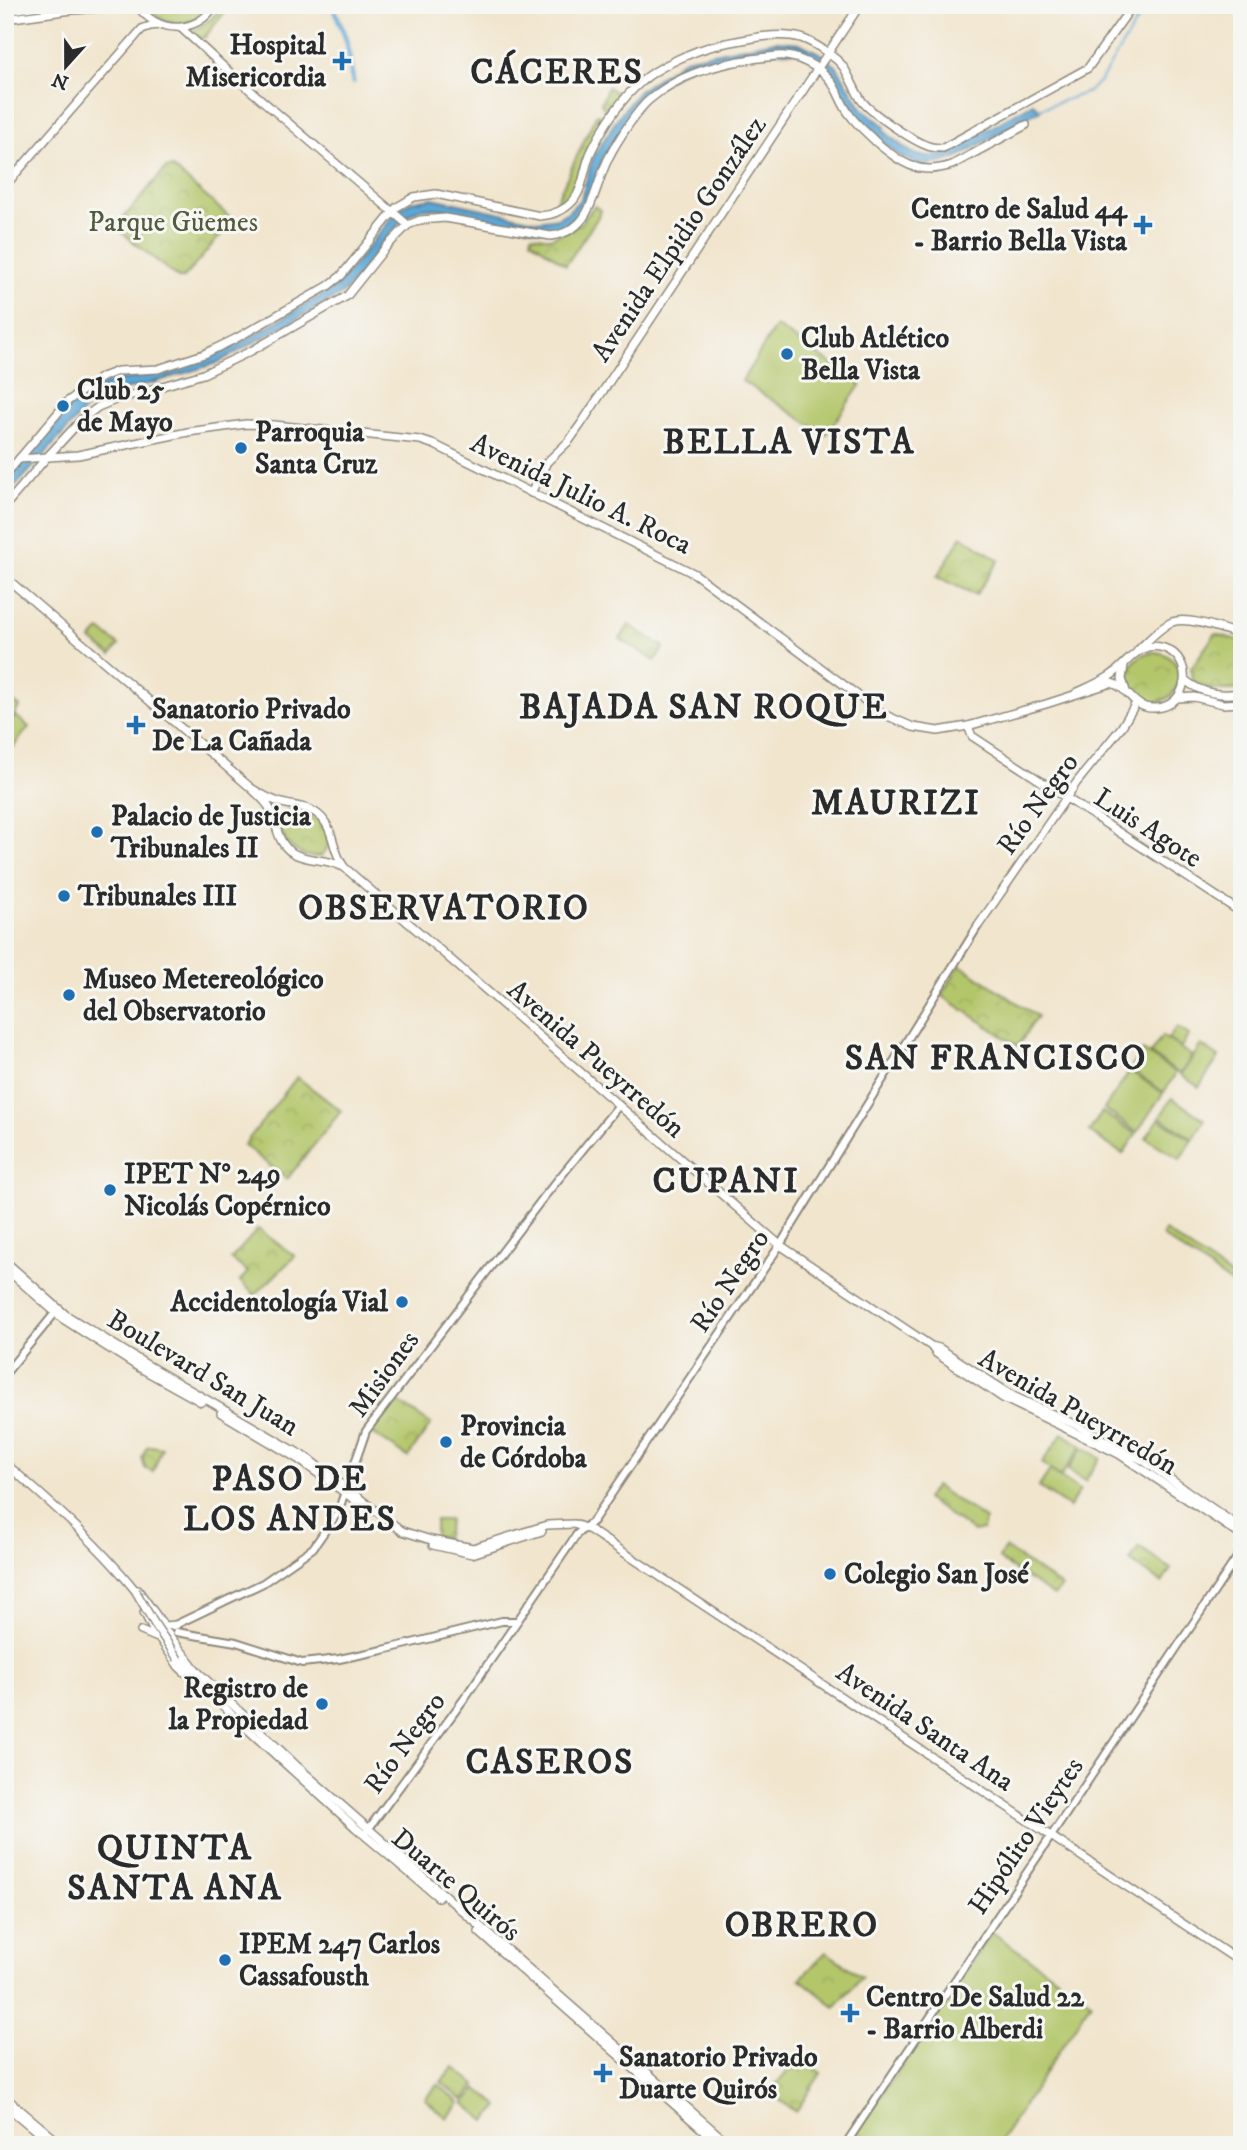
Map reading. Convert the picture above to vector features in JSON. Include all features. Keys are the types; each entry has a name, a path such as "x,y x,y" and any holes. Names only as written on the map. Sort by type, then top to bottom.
{"main road":[{"path":"5,11 44,5"},
{"path":"5,186 142,29 160,25 181,28 197,23 206,17 215,5"},
{"name":"Avenida Elpidio González","path":"531,493 546,464 581,424 860,5"},
{"path":"5,475 65,404 102,377 118,371 158,369 204,354 328,286 341,276 402,204 414,197 436,194 531,215 554,214 565,208 573,201 580,188 588,159 598,139 621,105 645,79 698,50 763,37 801,38 813,43 842,64 855,91 866,106 919,142 943,148 1088,68 1133,5"},
{"path":"5,19 72,9 137,6 160,25"},
{"path":"181,28 406,224"},
{"path":"5,506 82,419 98,407 211,371 347,296 406,224 445,218 551,236 565,233 578,224 589,210 608,158 646,103 684,76 736,62 777,56 798,58 819,69 831,82 844,107 862,129 893,156 915,168 941,169 952,165 1026,125"},
{"name":"Avenida Julio A. Roca","path":"19,459 78,455 212,428 246,424 420,440 695,574 890,718 905,725 938,731 968,726 1114,683 1128,695"},
{"name":"Avenida Pueyrredón","path":"5,577 251,788 267,805 281,841 289,850 305,859 330,861 344,867"},
{"name":"Avenida Julio A. Roca","path":"1076,693 1110,676 1167,625 1177,621 1195,622 1242,635"},
{"path":"1124,665 1122,679 1128,695 1136,703 1158,708 1178,698 1185,680 1180,660 1170,651 1151,646 1138,650"},
{"path":"1185,680 1210,694 1242,693"},
{"path":"1178,698 1194,697 1223,704 1242,703"},
{"name":"Río Negro","path":"978,926 1065,798 1121,728 1136,703"},
{"name":"Luis Agote","path":"968,726 972,736 1242,913"},
{"name":"Avenida Pueyrredón","path":"251,788 271,799 304,807 320,815 331,832 337,858 344,867 780,1245 931,1346 939,1348 1013,1396 1144,1461 1242,1529"},
{"path":"276,824 279,812 289,805"},
{"path":"319,859 329,853 333,844"},
{"name":"Boulevard San Juan","path":"5,1261 66,1315 307,1458 402,1531 463,1547 478,1547 547,1525 574,1524 584,1527"},
{"name":"Boulevard San Juan","path":"5,1268 55,1313 140,1368 298,1459 346,1490"},
{"path":"51,1302 61,1301"},
{"name":"Avenida Pueyrredón","path":"931,1346 936,1353 995,1394 1119,1454 1242,1536"},
{"name":"Duarte Quirós","path":"5,1463 48,1500 122,1575 135,1590 153,1623 178,1659 249,1731 730,2145"},
{"name":"Avenida Santa Ana","path":"584,1527 1242,1964"},
{"path":"122,1575 152,1628 177,1627 178,1647"},
{"name":"Duarte Quirós","path":"122,1575 137,1588 178,1647 221,1695 366,1832 720,2145"},
{"path":"164,1628 161,1634 164,1645"},
{"path":"141,1631 160,1639 186,1675 218,1700"},
{"path":"5,2097 62,2145"},
{"path":"5,2105 53,2145"}],"street":[{"name":"Río Negro","path":"366,1832 443,1728 577,1534 593,1521 780,1245 978,926"},
{"name":"Misiones","path":"177,1627 269,1580 309,1551 335,1518 366,1431 543,1198 619,1105"},
{"path":"5,1374 55,1313"},
{"name":"Hipólito Vieytes","path":"845,2145 1242,1550"},
{"path":"177,1627 302,1663 342,1658 502,1621 517,1621"}],"green space":[{"path":"145,5 211,5 196,19 178,23 160,18"},
{"path":"223,5 228,8 204,38 196,38 193,31 212,18"},
{"path":"608,87 622,97 611,111 601,103"},
{"path":"596,115 605,122 587,151 575,187 560,206 552,210"},
{"name":"Parque Güemes","path":"166,168 173,168 233,220 184,278 178,278 120,231 119,223"},
{"path":"594,206 600,210 598,217 566,265 531,240 532,235 551,238 580,224"},
{"name":"Club Atlético Bella Vista","path":"776,326 861,384 826,435 742,381"},
{"path":"962,536 999,560 976,595 937,577"},
{"path":"629,625 664,647 655,661 620,639"},
{"path":"100,630 119,645 111,655 91,640"},
{"path":"1215,634 1242,641 1241,689 1215,689 1192,680 1191,668"},
{"path":"1154,652 1172,659 1179,677 1172,695 1154,702 1136,695 1129,677 1136,659"},
{"path":"5,695 20,707 8,722 5,720"},
{"path":"16,716 29,727 11,750 5,746 5,729"},
{"path":"295,808 310,815 323,826 329,840 322,855 311,857 300,854 284,838 280,820 285,812"},
{"path":"960,965 1037,1016 1018,1046 941,995"},
{"path":"1177,1027 1189,1035 1181,1047 1168,1039"},
{"path":"1162,1036 1192,1056 1180,1074 1150,1054"},
{"path":"1201,1045 1219,1057 1199,1087 1181,1075"},
{"path":"1143,1051 1176,1073 1164,1092 1130,1070"},
{"path":"1130,1071 1163,1093 1137,1132 1104,1109"},
{"path":"297,1077 341,1111 287,1179 244,1145"},
{"path":"1172,1098 1205,1120 1193,1139 1160,1117"},
{"path":"1102,1112 1136,1134 1123,1154 1089,1132"},
{"path":"1159,1119 1192,1140 1180,1159 1146,1138"},
{"path":"258,1229 295,1256 255,1295 240,1281 248,1272 231,1259"},
{"path":"1165,1231 1242,1284 1241,1290 1162,1236"},
{"path":"394,1399 431,1424 408,1457 371,1432"},
{"path":"1063,1433 1082,1446 1061,1476 1042,1463"},
{"path":"147,1447 162,1448 153,1472 145,1468 142,1457"},
{"path":"1083,1447 1100,1458 1085,1481 1068,1470"},
{"path":"1050,1470 1080,1490 1069,1507 1039,1487"},
{"path":"935,1486 985,1519 983,1530 974,1532 926,1499"},
{"path":"435,1520 450,1520 445,1539 435,1536"},
{"path":"1139,1547 1171,1569 1162,1583 1130,1561"},
{"path":"1005,1548 1061,1586 1054,1596 1000,1560"},
{"path":"992,1932 1091,2002 998,2145 876,2145 857,2132"},
{"path":"826,1952 862,1977 835,2007 800,1979"},
{"path":"799,2058 821,2073 796,2112 769,2092"},
{"path":"454,2067 476,2085 463,2100 441,2082"},
{"path":"438,2084 460,2103 447,2118 425,2099"},
{"path":"477,2088 499,2106 486,2121 464,2103"}],"water":[{"path":"775,41 799,43 823,55 837,67 862,108 885,127 883,130 897,143 918,155 926,157 946,154 1033,103 1040,110 958,157 921,165 901,157 870,132 854,115 833,76 818,63 798,52 775,51 688,67 652,90 641,102 602,161 592,195 582,212 563,227 550,231 538,230 478,216 421,209 397,226 356,279 340,295 217,363 108,394 89,405 5,498 5,480 73,403 94,389 114,381 178,367 235,346 336,287 398,210 410,202 432,198 538,221 558,218 581,199 593,157 619,116 639,91 685,59"}],"waterway":[{"path":"333,5 347,42 353,82"},
{"path":"1039,109 1088,92 1101,80 1135,24 1151,5"}],"place":[{"name":"Hospital Misericordia","path":"342,61"},
{"name":"Centro de Salud 44 - Barrio Bella Vista","path":"1143,225"},
{"name":"Club Atlético Bella Vista","path":"787,354"},
{"name":"Club 25 de Mayo","path":"63,406"},
{"name":"Parroquia Santa Cruz","path":"241,448"},
{"name":"Sanatorio Privado De La Cañada","path":"136,725"},
{"name":"Palacio de Justicia Tribunales II","path":"97,832"},
{"name":"Tribunales III","path":"64,896"},
{"name":"Museo Metereológico del Observatorio","path":"69,995"},
{"name":"IPET N° 249 Nicolás Copérnico","path":"110,1190"},
{"name":"Accidentología Vial","path":"402,1302"},
{"name":"Provincia de Córdoba","path":"446,1442"},
{"name":"Colegio San José","path":"830,1574"},
{"name":"Registro de la Propiedad","path":"322,1704"},
{"name":"IPEM 247 Carlos Cassafousth","path":"225,1960"},
{"name":"Centro De Salud 22 - Barrio Alberdi","path":"850,2013"},
{"name":"Sanatorio Privado Duarte Quirós","path":"603,2073"}],"district":[{"name":"CÁCERES","path":"557,73"},
{"name":"BELLA VISTA","path":"789,443"},
{"name":"BAJADA SAN ROQUE","path":"704,708"},
{"name":"MAURIZI","path":"896,804"},
{"name":"OBSERVATORIO","path":"444,909"},
{"name":"SAN FRANCISCO","path":"996,1059"},
{"name":"CUPANI","path":"726,1182"},
{"name":"PASO DE LOS ANDES","path":"290,1500"},
{"name":"CASEROS","path":"550,1763"},
{"name":"QUINTA SANTA ANA","path":"175,1869"},
{"name":"OBRERO","path":"802,1926"}]}
